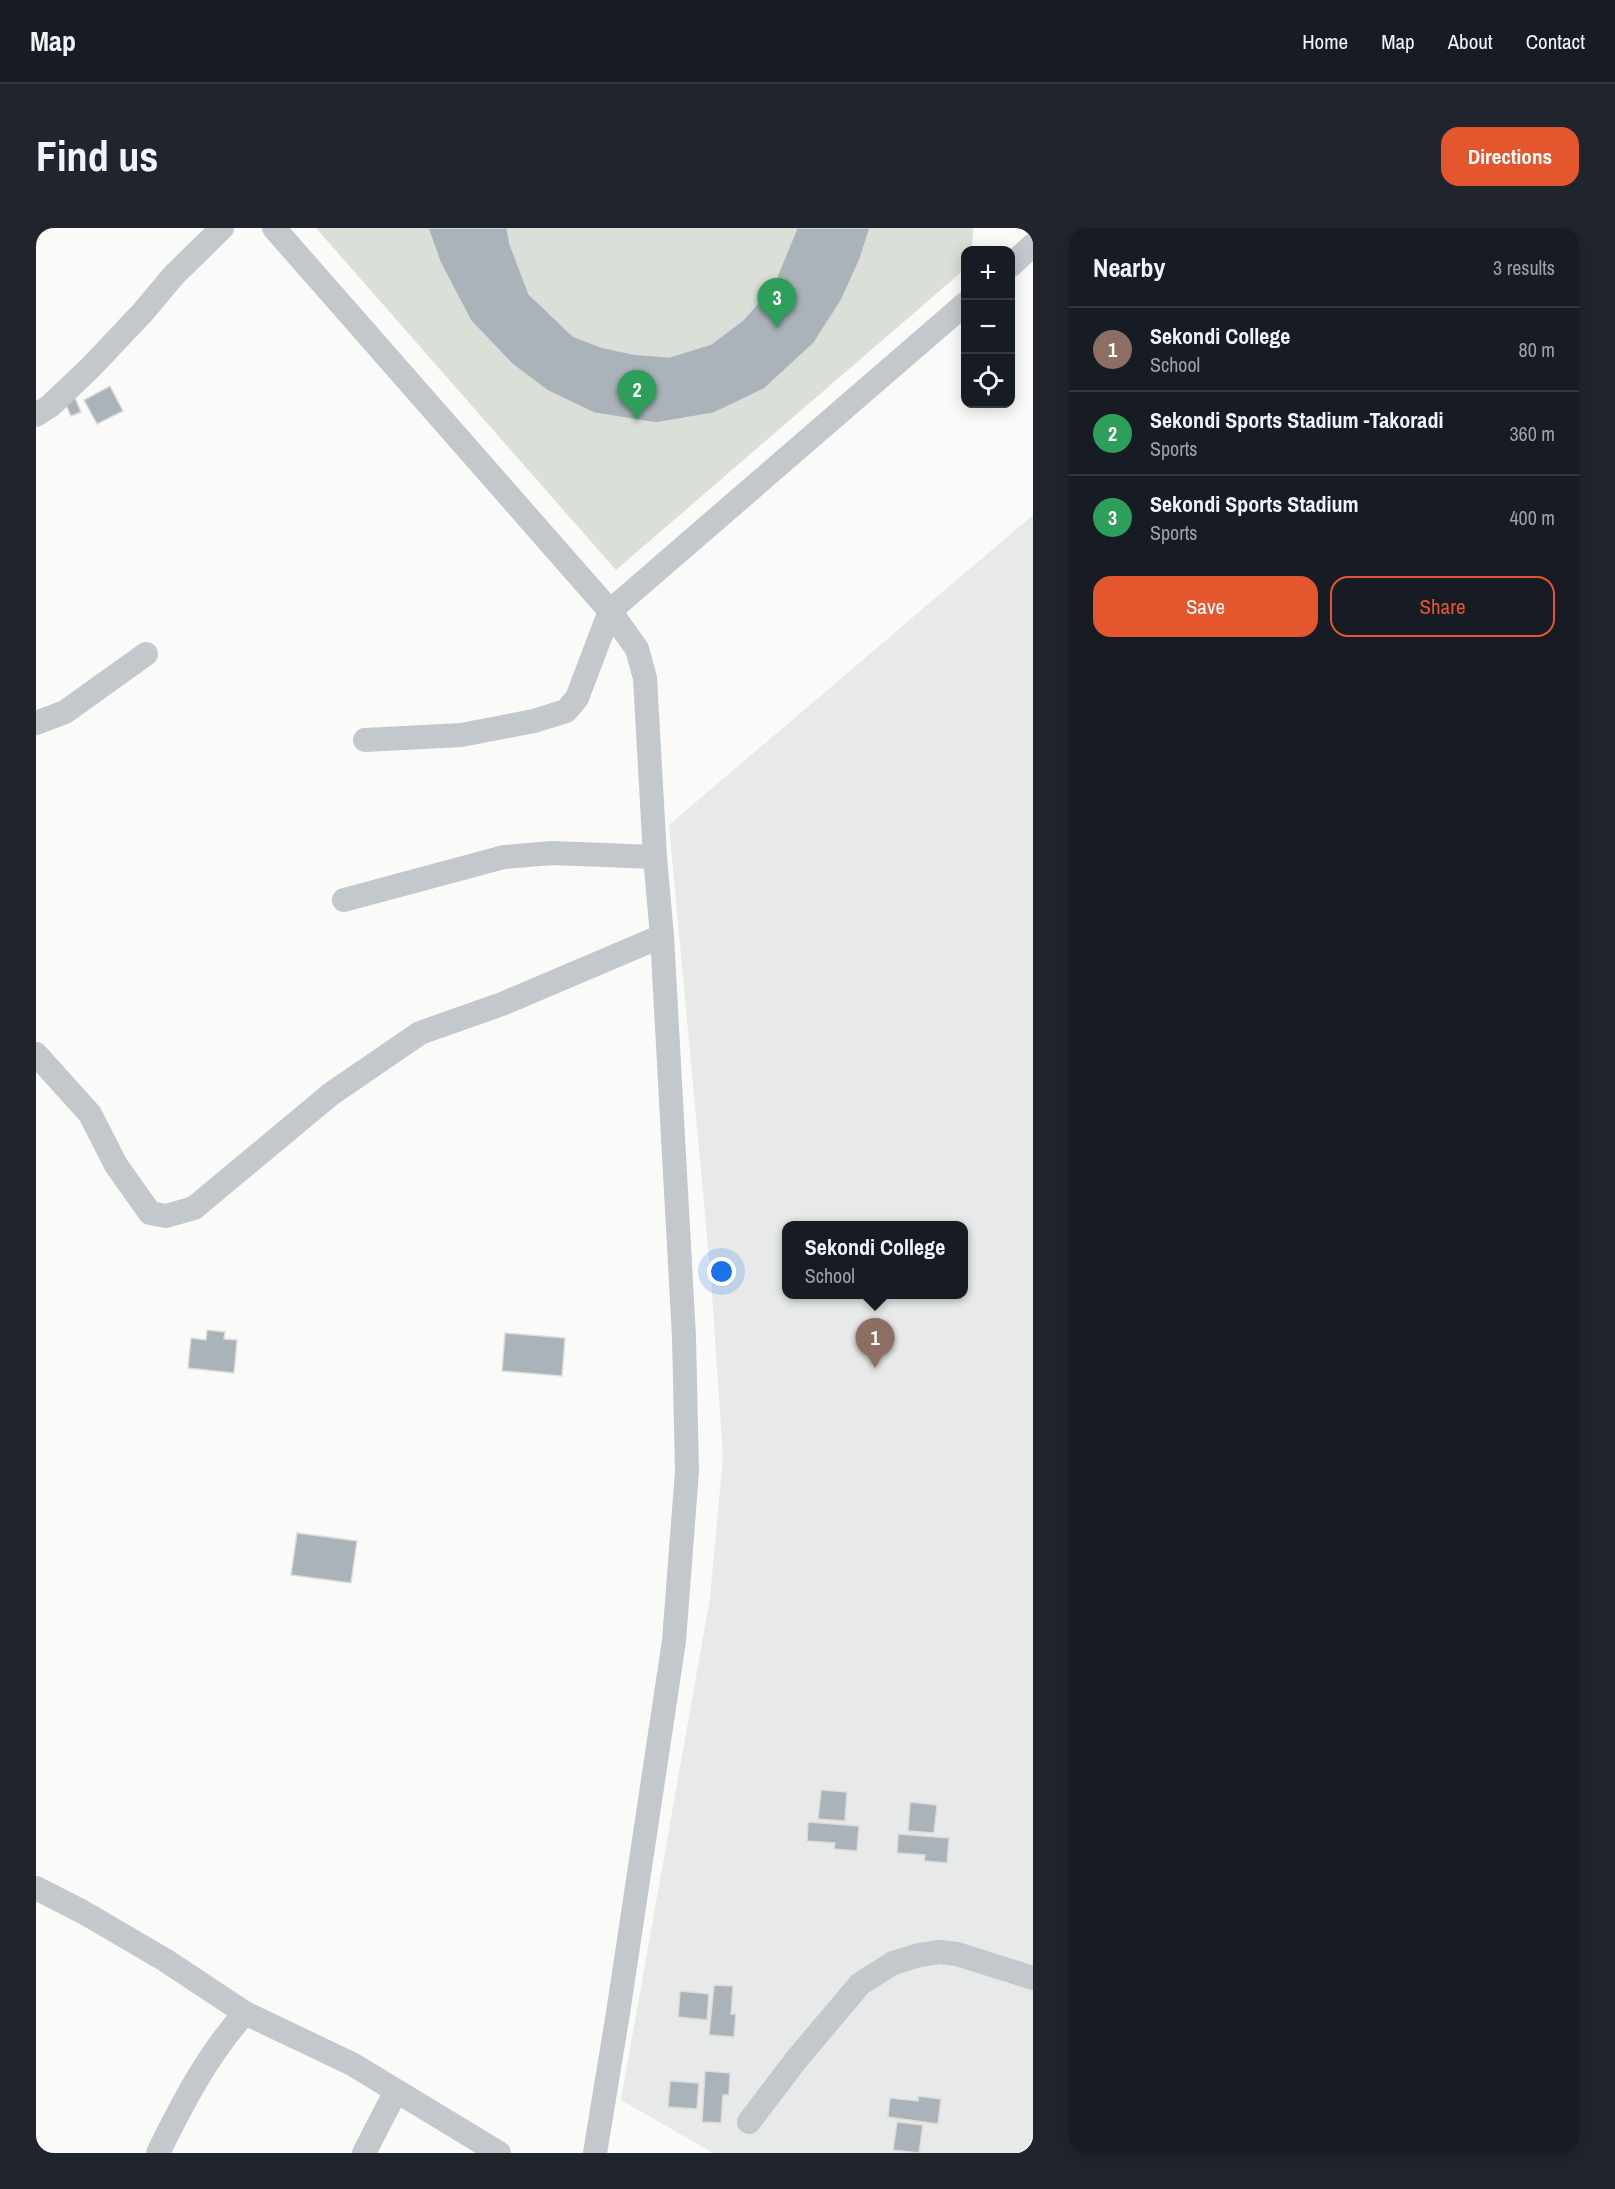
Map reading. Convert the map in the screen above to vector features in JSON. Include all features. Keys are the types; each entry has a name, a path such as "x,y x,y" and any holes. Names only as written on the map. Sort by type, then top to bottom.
{"street":[{"path":"36,415 50,406 92,367 174,275 222,228"},
{"path":"274,228 610,611 637,649 645,678 684,1337 687,1471 674,1641 595,2153"},
{"path":"1015,261 1033,245"},
{"path":"366,740 461,735 534,721 566,711 577,698 610,611 961,307"},
{"path":"36,723 65,712 146,654"},
{"path":"344,900 504,857 552,853 655,857"},
{"path":"36,1054 90,1114 116,1165 150,1214 166,1216 194,1208 332,1094 420,1033 502,1004 662,936"},
{"path":"36,1888 83,1912 165,1960 245,2013 352,2064 499,2153"},
{"path":"749,2122 796,2060 860,1984 893,1962 919,1954 940,1952 957,1954 1033,1978"},
{"path":"158,2153 208,2061 227,2033 245,2013"},
{"path":"364,2153 396,2091"}],"shaded area":[{"path":"316,228 973,228 972,246 961,246 961,272 616,570"},
{"path":"1033,515 1033,2153 713,2153 621,2100 710,1598 723,1457 711,1279 669,825"}],"building":[{"path":"428,228 507,228 510,244 529,294 573,336 601,347 633,354 669,357 711,344 743,320 773,286 797,228 870,228 860,259 841,301 814,343 764,389 714,413 656,423 594,413 548,391 512,364 471,321 440,262"},
{"path":"110,386 123,411 97,424 84,400"},
{"path":"75,398 81,412 71,416 65,403"},
{"path":"207,1330 225,1332 224,1339 237,1340 234,1373 188,1368 191,1338 206,1340"},
{"path":"505,1333 565,1338 562,1376 502,1371"},
{"path":"297,1533 357,1541 351,1583 291,1575"},
{"path":"821,1790 847,1792 845,1821 818,1819"},
{"path":"910,1802 937,1805 934,1833 908,1831"},
{"path":"808,1822 859,1826 857,1851 834,1849 835,1843 807,1841"},
{"path":"898,1834 949,1838 947,1863 924,1861 925,1855 897,1853"},
{"path":"714,1985 733,1986 731,2014 736,2014 734,2037 709,2035"},
{"path":"680,1991 709,1994 707,2020 678,2017"},
{"path":"705,2071 730,2073 729,2095 723,2095 721,2123 702,2122"},
{"path":"670,2081 699,2083 697,2109 668,2107"},
{"path":"918,2096 941,2099 938,2124 888,2117 890,2098 918,2101"},
{"path":"897,2122 923,2125 919,2153 893,2150"}],"place":[{"name":"Sekondi Sports Stadium","path":"777,328"},
{"name":"Sekondi Sports Stadium -Takoradi","path":"637,420"},
{"name":"Sekondi College","path":"875,1368"}]}
